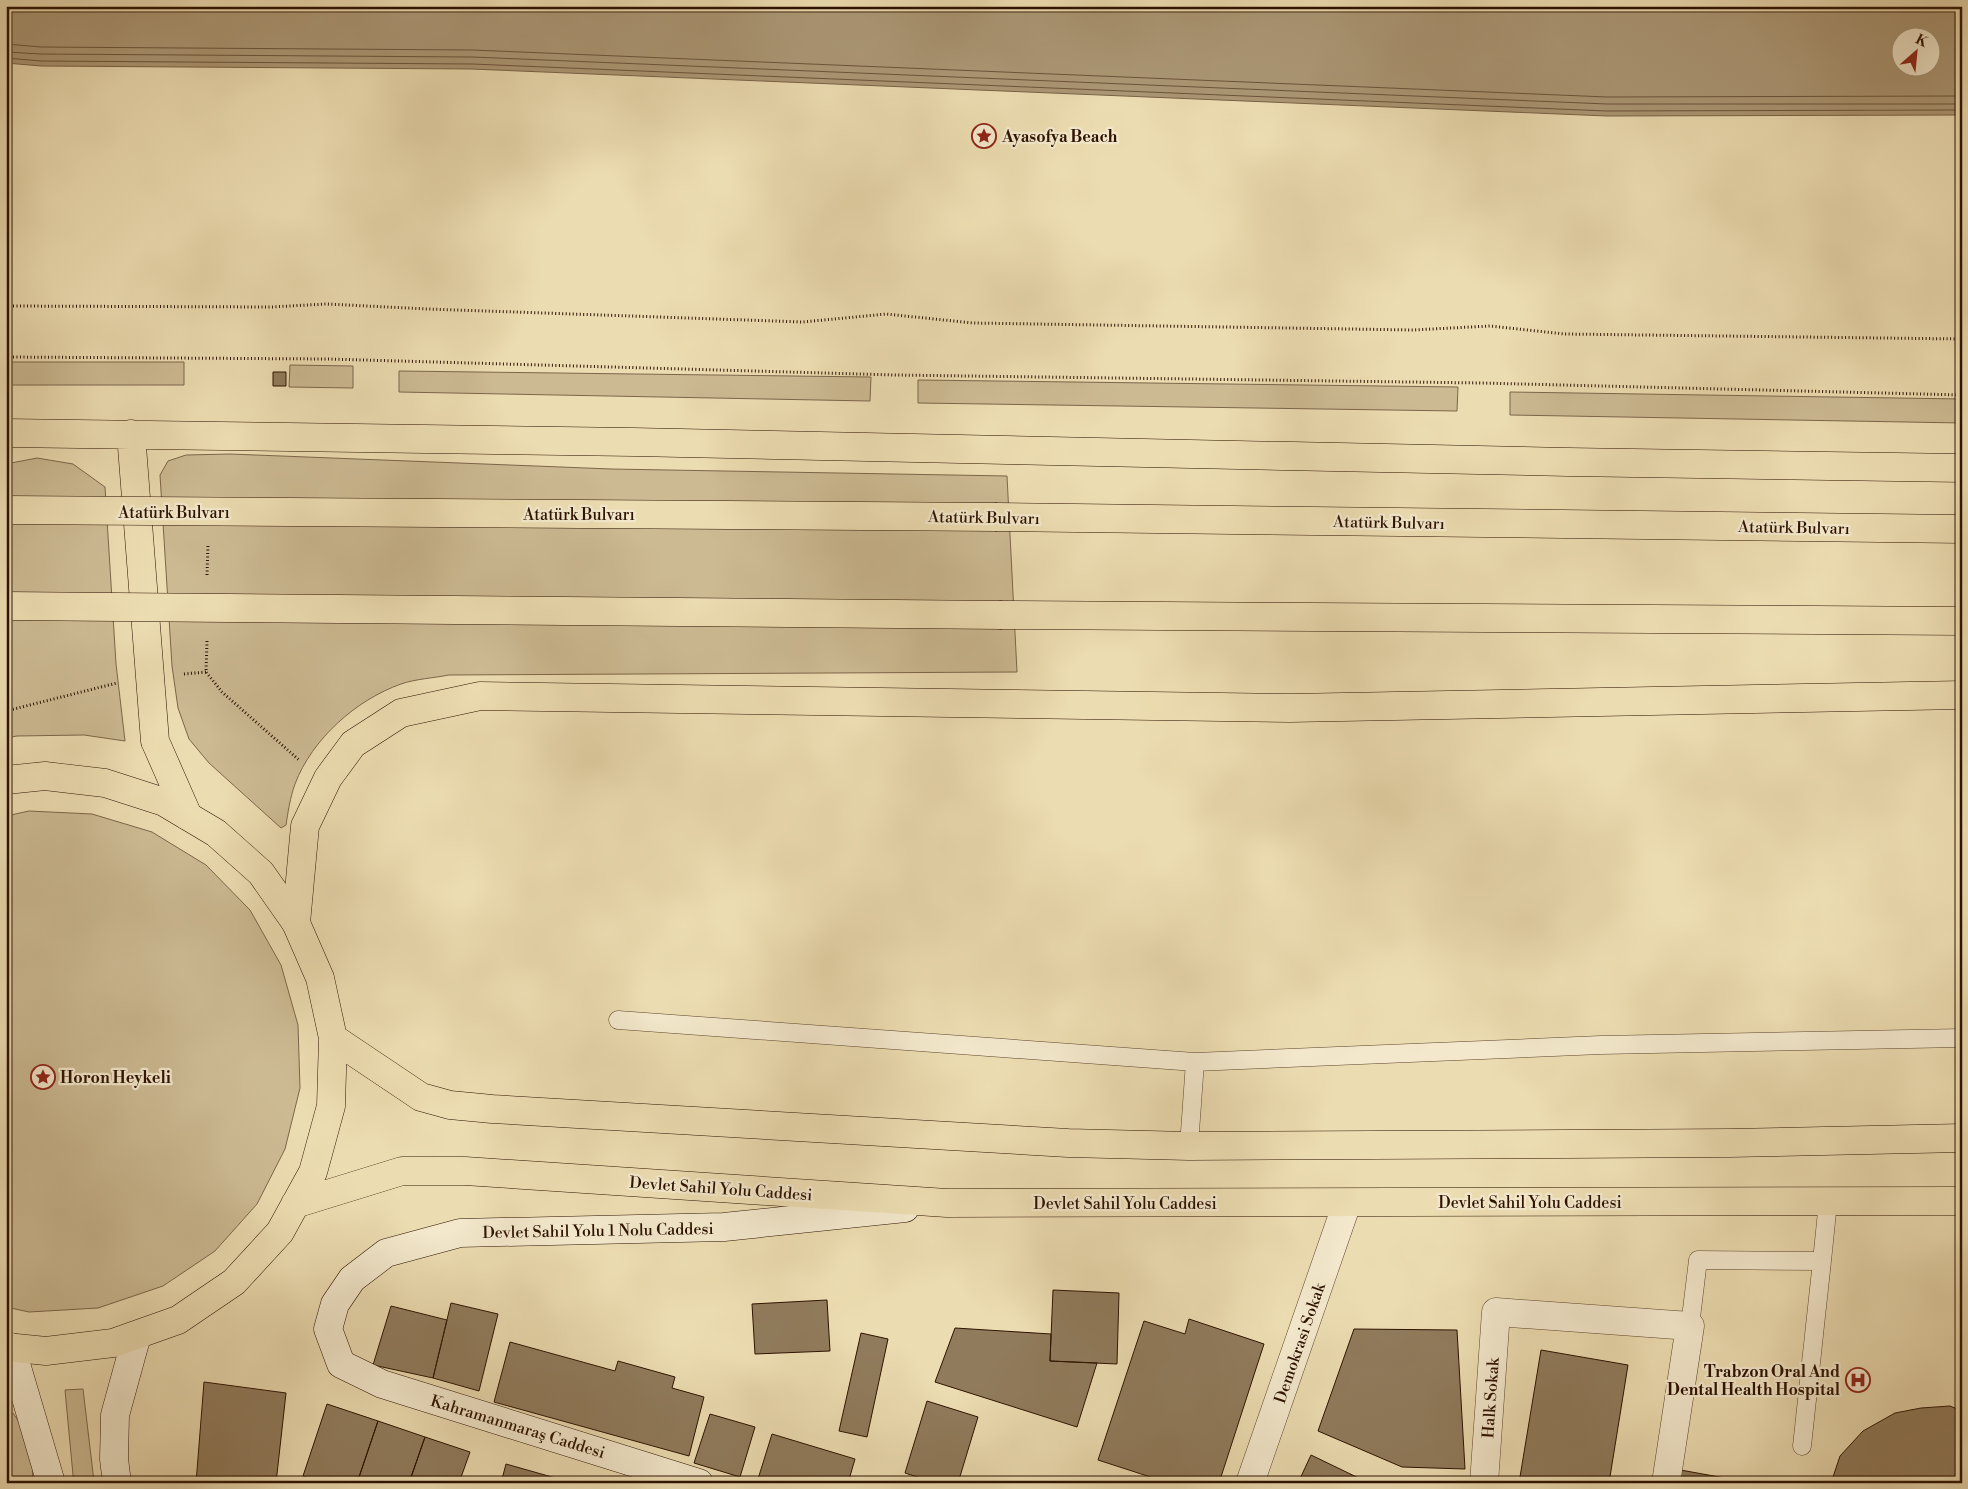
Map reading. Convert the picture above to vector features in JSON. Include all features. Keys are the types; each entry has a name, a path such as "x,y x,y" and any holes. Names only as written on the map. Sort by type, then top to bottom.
{"main road":[{"path":"6,433 1962,468"},
{"path":"131,434 155,741 188,816"},
{"name":"Atatürk Bulvarı","path":"6,510 997,517 1962,529"},
{"path":"6,606 1002,615 1962,620"},
{"path":"296,923 305,826 328,778 353,744 401,713 480,696 1290,708 1962,695"},
{"path":"6,780 45,776 105,783 164,802 216,833 261,873 296,923 320,978 332,1038 331,1106 313,1172 280,1232 234,1282 178,1320 113,1343 46,1352 9,1347"},
{"path":"332,1038 421,1097 450,1105 1068,1143 1189,1146 1720,1143 1962,1138"},
{"name":"Devlet Sahil Yolu Caddesi","path":"295,1204 402,1171 470,1171 947,1203 1962,1202"}],"street":[{"name":"Devlet Sahil Yolu 1 Nolu Caddesi","path":"340,1364 328,1329 335,1304 352,1279 386,1253 460,1233 724,1227 947,1203"},
{"name":"Demokrasi Sokak","path":"1250,1483 1347,1203"},
{"name":"Halk Sokak","path":"1484,1483 1496,1312 1690,1326"},
{"path":"1666,1483 1690,1326"},
{"path":"117,1483 114,1459 115,1415 137,1335"},
{"path":"9,1347 52,1483"},
{"name":"Kahramanmaraş Caddesi","path":"340,1364 382,1384 698,1483"}],"lane":[{"path":"618,1020 1195,1062 1601,1045 1962,1038"},
{"path":"1189,1146 1195,1062"},
{"path":"1802,1446 1828,1202"},
{"path":"1690,1326 1698,1260 1822,1261"}],"path":[{"path":"6,306 272,307 326,304 803,322 886,314 973,323 1414,330 1490,326 1565,334 1962,339"},
{"path":"6,357 328,359 895,376 1482,383 1962,395"},
{"path":"181,674 206,672"},
{"path":"6,711 119,683"}],"shaded area":[{"path":"6,362 184,362 184,385 6,385"},
{"path":"290,365 353,366 353,388 289,387"},
{"path":"399,371 871,377 870,401 399,392"},
{"path":"918,380 1458,387 1457,411 918,403"},
{"path":"1510,392 1962,399 1962,423 1510,415"},
{"path":"230,454 611,469 1007,476 1017,672 449,675 412,681 384,691 368,700 352,711 324,737 303,767 293,789 286,825 281,828 209,763 189,739 178,708 172,666 160,475 168,461 186,455"},
{"path":"37,458 73,464 105,487 116,664 125,741 84,735 17,736 6,738 6,464"},
{"path":"29,811 92,814 152,832 206,865 250,910 281,965 298,1025 300,1088 285,1149 257,1204 215,1251 163,1286 98,1308 29,1312 6,1307 6,816"},
{"path":"83,1389 94,1483 74,1483 73,1475 65,1390"},
{"path":"6,1404 21,1424 33,1469 32,1483 6,1483"}],"water":[{"path":"6,6 1962,6 1962,115 1607,116 471,69 41,66 6,63"}],"building":[{"path":"273,372 286,372 286,386 273,386"},
{"path":"1053,1290 1119,1293 1117,1364 1050,1361"},
{"path":"827,1300 830,1351 755,1354 752,1304"},
{"path":"451,1303 498,1314 479,1391 433,1378"},
{"path":"391,1306 447,1320 433,1378 373,1365"},
{"path":"1189,1319 1264,1344 1219,1483 1169,1483 1098,1460 1144,1321 1185,1334"},
{"path":"955,1328 1051,1334 1050,1361 1097,1363 1077,1427 935,1382"},
{"path":"1354,1329 1457,1330 1465,1469 1402,1467 1318,1431"},
{"path":"861,1333 888,1339 867,1437 839,1431"},
{"path":"510,1342 615,1371 618,1361 675,1377 672,1388 704,1397 689,1456 494,1402"},
{"path":"1541,1350 1628,1365 1609,1483 1519,1483"},
{"path":"204,1382 286,1393 276,1483 196,1483"},
{"path":"927,1401 978,1417 958,1483 936,1483 905,1473"},
{"path":"327,1404 378,1421 357,1483 322,1483 303,1476"},
{"path":"1950,1406 1962,1411 1962,1483 1831,1483 1840,1456 1863,1431 1895,1413 1921,1408"},
{"path":"710,1414 755,1427 740,1477 694,1463"},
{"path":"378,1421 425,1437 409,1483 357,1483"},
{"path":"772,1434 855,1459 848,1483 769,1483 758,1479"},
{"path":"425,1437 470,1452 459,1483 409,1483"},
{"path":"1311,1455 1369,1483 1298,1483"},
{"path":"506,1464 559,1479 558,1483 501,1483"},
{"path":"1675,1469 1736,1480 1735,1483 1672,1483"}],"place":[{"name":"Ayasofya Beach","path":"984,136"},
{"name":"Horon Heykeli","path":"43,1077"},
{"name":"Trabzon Oral And Dental Health Hospital","path":"1858,1380"}]}
